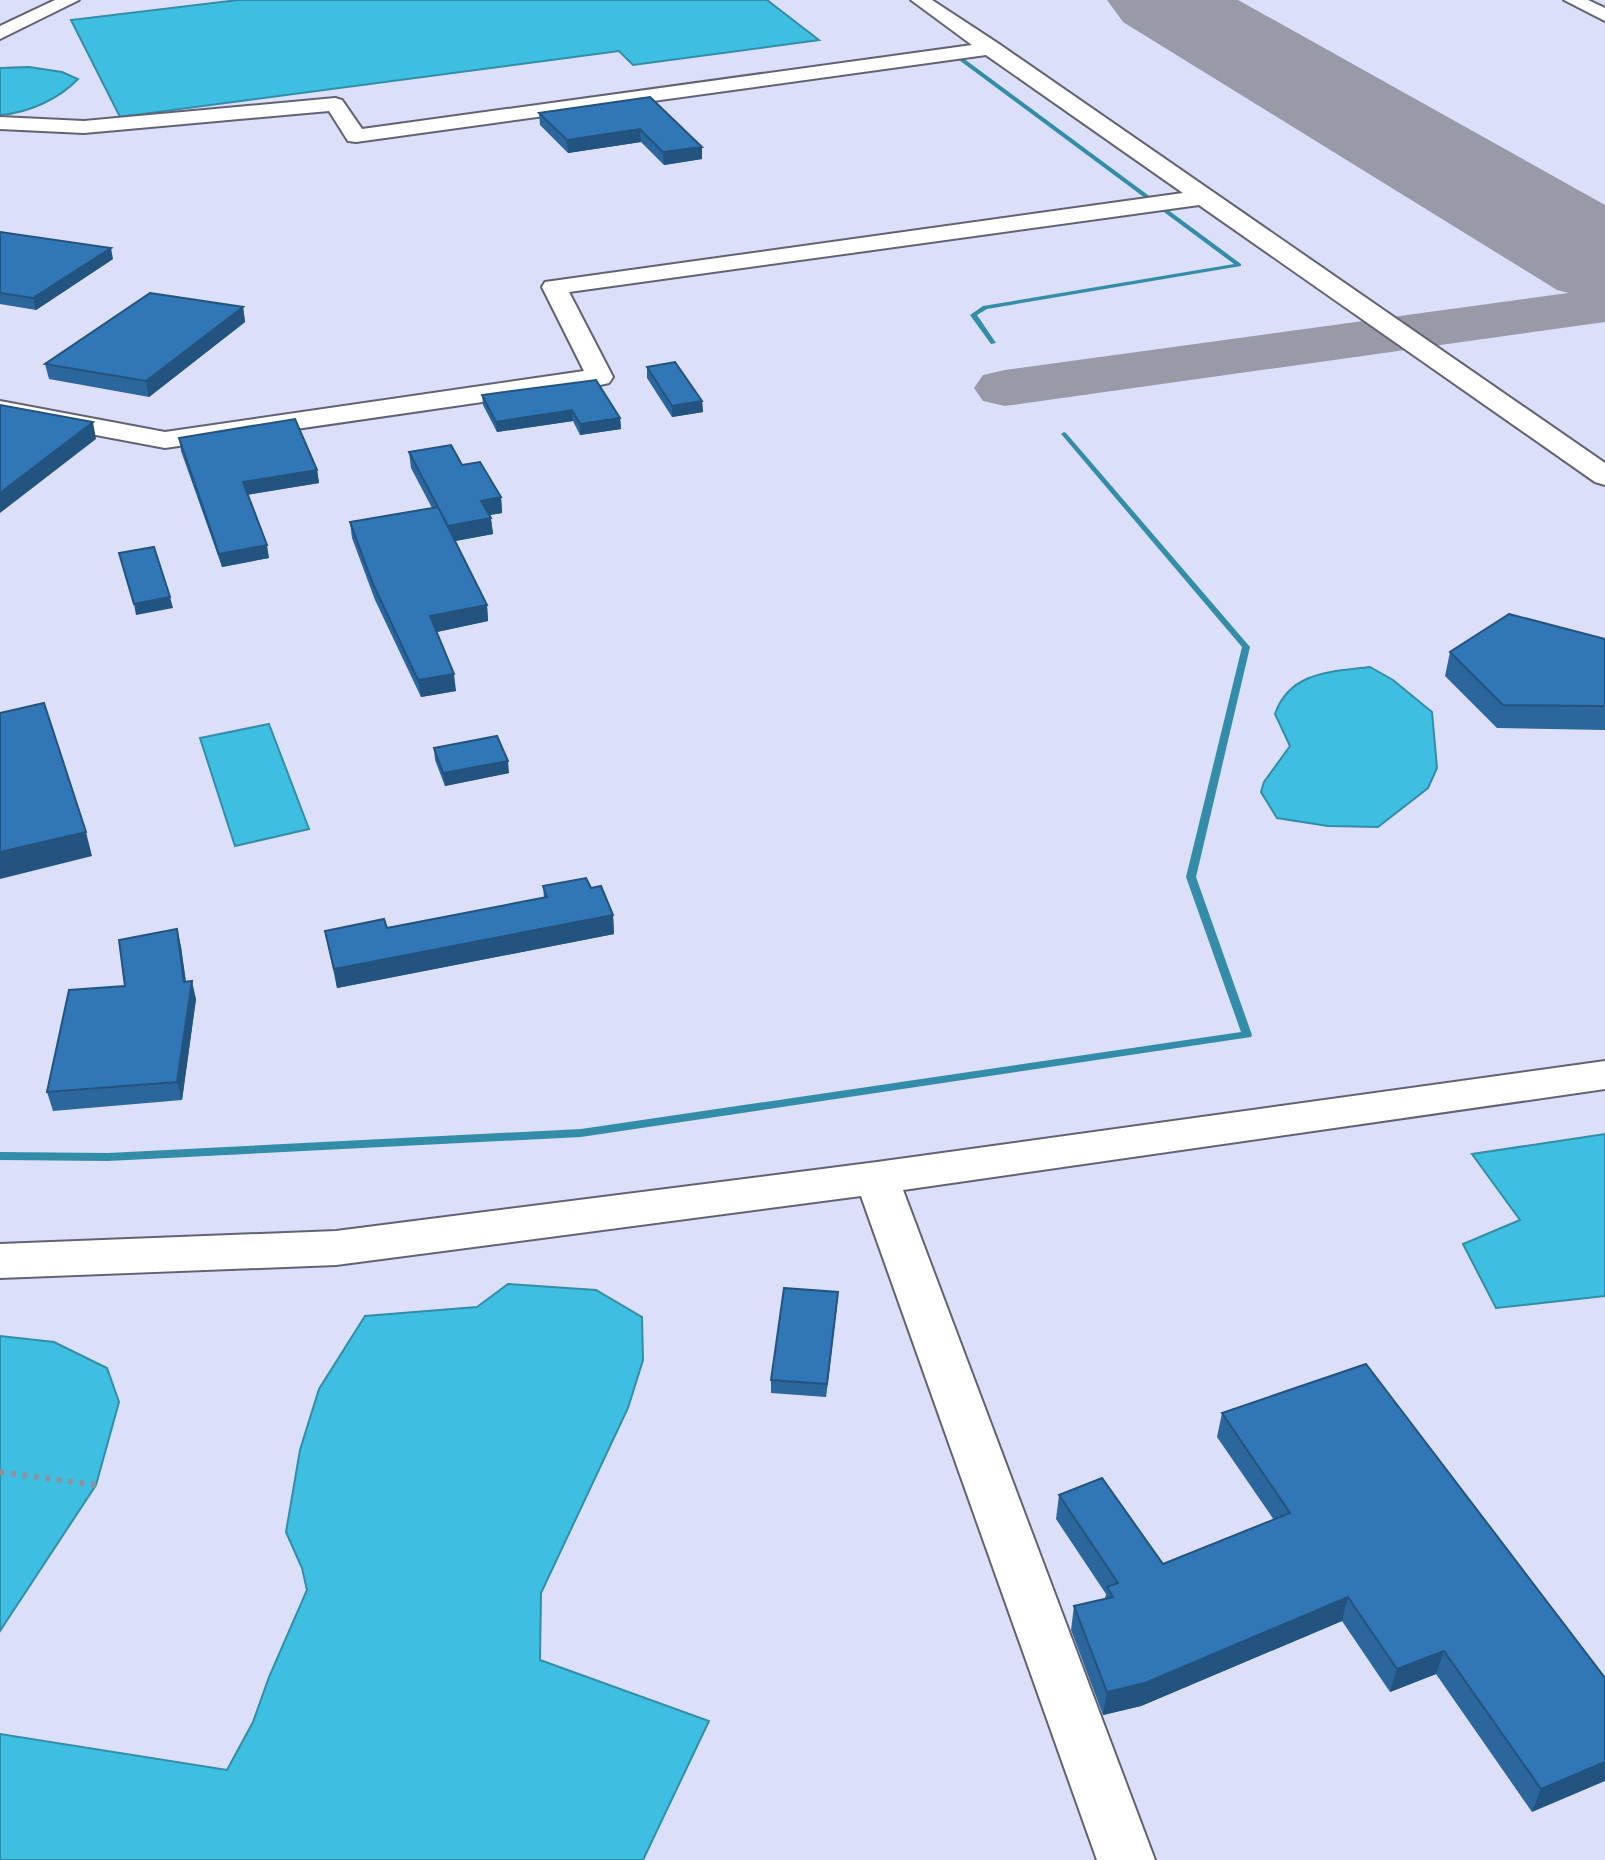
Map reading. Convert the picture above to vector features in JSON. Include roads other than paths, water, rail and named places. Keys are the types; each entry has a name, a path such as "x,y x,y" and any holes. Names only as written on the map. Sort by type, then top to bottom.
{"street":[{"path":"0,33 70,0"},
{"path":"920,0 1605,476"},
{"path":"1573,0 1605,15"},
{"path":"0,123 84,127 334,104 356,136 992,48"},
{"path":"0,409 165,440 600,377 554,287 1205,197"},
{"path":"0,1261 336,1248 877,1178 1605,1075"},
{"path":"877,1178 1126,1860"}],"water":[{"path":"238,0 767,0 819,40 633,65 619,51 120,117 71,20"},
{"path":"29,67 62,72 78,79 62,93 42,104 0,115 0,68"},
{"path":"1370,667 1393,680 1432,712 1437,768 1428,788 1378,827 1328,826 1277,818 1261,792 1264,782 1290,746 1275,714 1282,700 1291,689 1314,676"},
{"path":"269,724 309,829 235,846 200,738"},
{"path":"1605,1134 1605,1296 1496,1308 1463,1244 1520,1220 1472,1154"},
{"path":"508,1284 596,1290 642,1317 643,1360 628,1408 541,1593 540,1660 709,1721 643,1860 0,1860 0,1734 227,1770 253,1722 269,1677 307,1590 302,1568 286,1532 300,1450 319,1389 365,1316 477,1307"},
{"path":"0,1336 54,1342 107,1368 119,1402 96,1485 0,1631"}],"waterway":[{"path":"961,59 1239,265 985,307 973,315 993,343"},
{"path":"0,1156 108,1157 581,1133 1247,1035 1191,877 1246,647 1064,434"}]}
